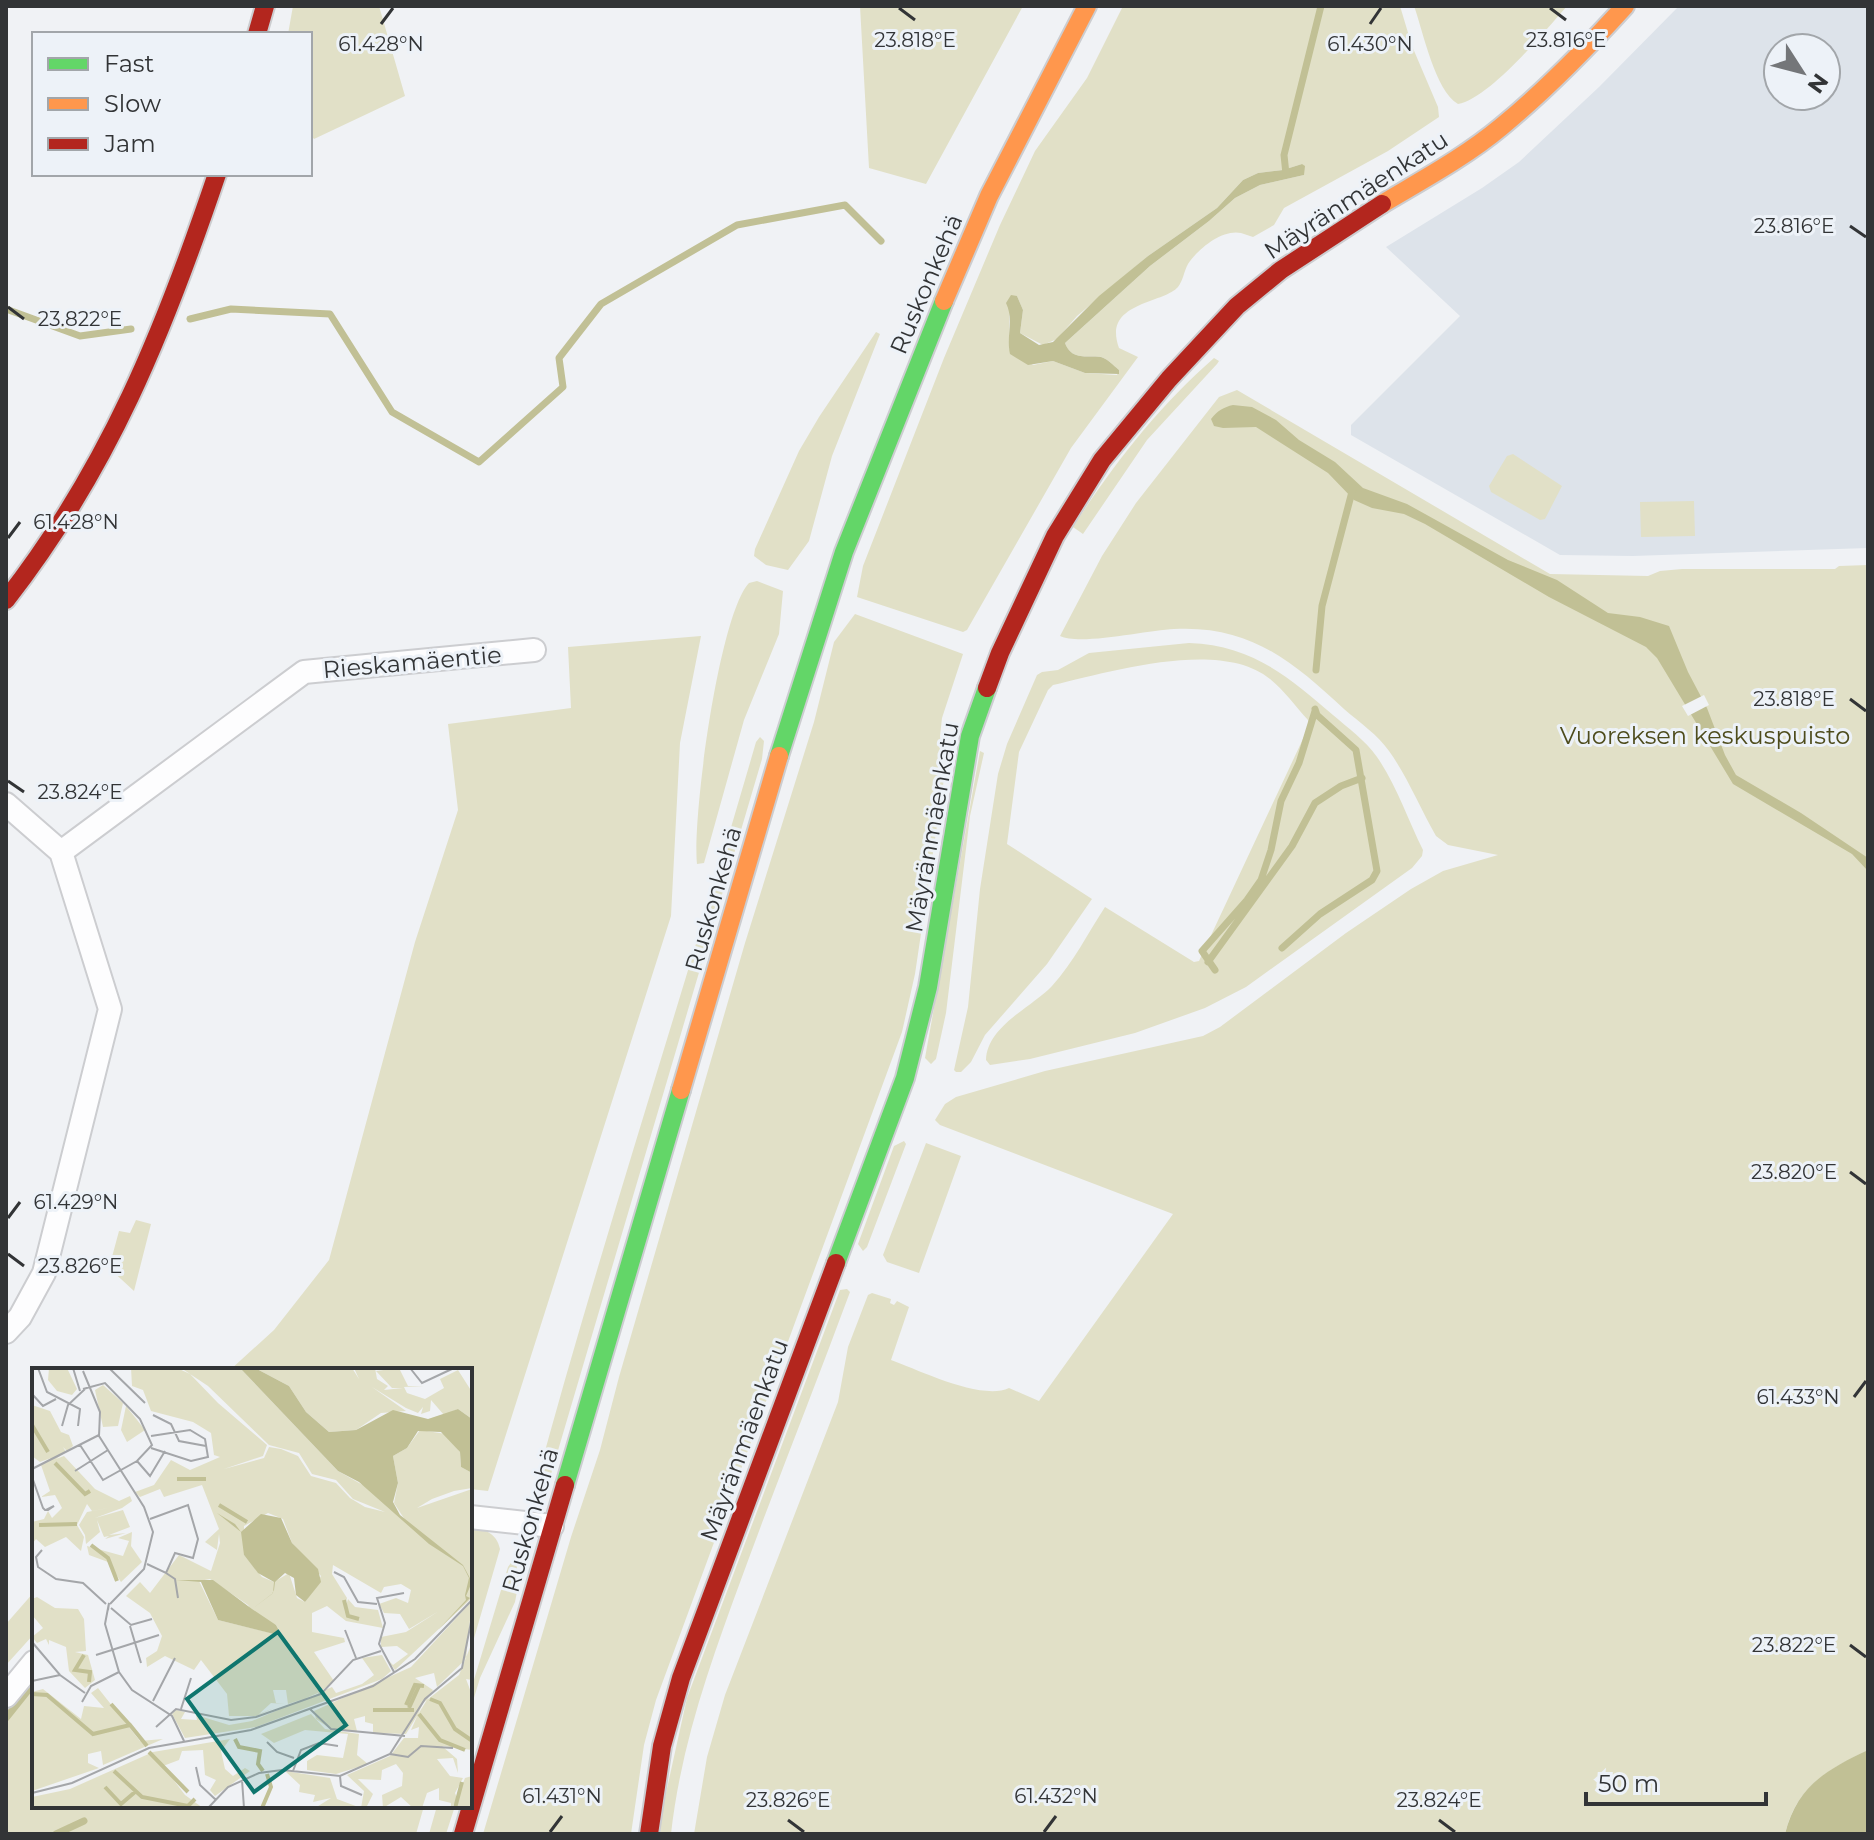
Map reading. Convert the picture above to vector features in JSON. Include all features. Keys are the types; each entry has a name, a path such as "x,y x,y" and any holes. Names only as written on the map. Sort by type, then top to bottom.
{"street":[{"path":"258,32 265,6"},
{"name":"Ruskonkehä","path":"472,1803 813,642 844,552 920,357 989,196 1087,6"},
{"name":"Mäyränmäenkatu","path":"649,1834 662,1746 681,1678 905,1078 928,987 970,736 1000,653 1055,536 1095,470 1134,419 1237,306 1327,238 1464,154 1500,128 1566,70 1625,6"},
{"path":"6,600 23,580 82,491 137,386 196,239 216,176"},
{"name":"Rieskamäentie","path":"61,852 304,672 534,650"},
{"path":"6,804 61,852 110,1009 44,1273 20,1317 6,1332"},
{"path":"472,1517 552,1526"},
{"path":"6,1696 32,1664"},
{"name":"Ruskonkehä","path":"463,1834 471,1808"}],"shaded area":[{"path":"1679,6 1868,6 1868,548 1633,556 1560,555 1351,435 1351,425 1460,316 1386,247 1519,162"},
{"path":"1302,164 1305,166 1304,175 1260,185 1235,198 1150,266 1065,343 1076,355 1106,359 1119,370 1119,374 1085,373 1053,361 1028,365 1010,354 1006,303 1011,295 1017,296 1023,310 1020,333 1039,345 1053,342 1099,296 1148,256 1217,208 1243,180 1258,173"},
{"path":"1233,405 1252,407 1276,420 1299,440 1335,462 1363,488 1407,504 1508,560 1557,580 1608,613 1640,617 1669,626 1736,775 1801,813 1868,858 1868,871 1852,854 1733,784 1657,658 1646,647 1549,597 1425,524 1404,514 1372,508 1354,500 1328,473 1256,427 1214,426 1213,416"},
{"path":"1868,1750 1868,1834 1785,1834 1790,1817 1805,1792 1826,1773"}],"green space":[{"path":"293,6 379,6 405,96 314,139 312,32 288,32"},
{"path":"860,6 1023,6 926,184 869,168"},
{"path":"1123,6 1400,6 1439,117 1388,151 1284,208 1274,225 1253,237 1234,233 1211,241 1188,264 1178,287 1126,313 1119,321 1116,333 1119,348 1138,357 1071,448 967,630 963,632 857,597 863,566 1000,225 1035,151 1087,78","holes":["1302,164 1304,175 1260,185 1235,198 1150,266 1065,343 1076,355 1106,359 1119,370 1117,375 1085,373 1053,361 1033,365 1009,349 1009,309 1017,296 1023,310 1020,333 1043,345 1057,339 1077,316 1148,256 1217,208 1243,180 1258,173"]},
{"path":"1414,6 1567,6 1500,77 1471,99 1458,104 1436,74"},
{"path":"876,332 880,334 832,456 809,541 788,570 766,565 754,556 755,549 799,451"},
{"path":"1214,358 1219,361 1217,364 1147,440 1083,534 1073,527 1138,438 1174,396"},
{"name":"Vuoreksen keskuspuisto","path":"1237,390 1550,574 1648,576 1660,571 1682,569 1835,569 1839,566 1868,565 1868,1750 1826,1773 1805,1792 1790,1817 1785,1834 694,1834 707,1757 725,1695 838,1402 848,1347 868,1295 872,1293 891,1299 890,1303 894,1305 897,1301 909,1307 891,1360 967,1387 983,1391 1009,1388 1039,1401 1173,1214 940,1125 935,1120 945,1104 956,1097 1045,1071 1203,1036 1220,1027 1346,933 1411,889 1443,871 1498,855 1448,845 1436,836 1385,745 1306,676 1268,650 1225,633 1201,629 1083,639 1060,636 1102,556 1136,503 1219,397"},
{"path":"1513,454 1562,486 1545,519 1540,520 1491,492 1489,486 1507,456"},
{"path":"1694,501 1695,536 1641,537 1640,502"},
{"path":"757,581 783,591 779,634 744,720 704,863 697,864 703,763 718,674 738,602 749,583"},
{"path":"855,614 963,654 942,718 940,736 945,772 915,974 902,1032 656,1700 644,1745 631,1834 483,1834 600,1450 745,943 814,722 834,642"},
{"path":"701,636 680,743 671,916 488,1491 472,1489 472,1368 232,1368 274,1330 329,1260 415,942 458,810 448,724 571,708 568,647"},
{"path":"1189,643 1231,650 1267,665 1356,734 1372,751 1390,779 1423,850 1422,856 1412,868 1246,987 1205,1008 1135,1033 1030,1059 990,1065 986,1060 994,1037 1060,977 1105,907 1194,962 1199,961 1309,726 1308,720 1270,679 1249,667 1223,661 1195,659 1164,662 1053,685 1019,752 1007,844 1092,899 1047,964 985,1035 971,1062 961,1072 956,1072 968,1007 980,889 998,774 1007,744 1037,675 1058,670 1089,653"},
{"path":"760,737 764,741 762,759 549,1481 536,1495 534,1491 587,1303"},
{"path":"980,751 984,753 970,816 946,1013 936,1059 931,1064 925,1058"},
{"path":"904,1141 906,1144 863,1251 858,1244 894,1146"},
{"path":"926,1143 961,1156 919,1273 887,1262 883,1255"},
{"path":"136,1220 151,1224 134,1291 109,1268 119,1231 130,1233"},
{"path":"840,1290 850,1292 730,1608 709,1672 682,1768 671,1834 660,1834 662,1811 687,1698"},
{"path":"472,1527 493,1535 500,1549 472,1645"},
{"path":"513,1560 516,1562 519,1581 515,1602 480,1678 472,1704 472,1686 508,1567"},
{"path":"32,1594 32,1636 6,1665 6,1624"},
{"path":"32,1683 32,1808 423,1808 416,1834 6,1834 6,1713"},
{"path":"436,1808 454,1808 446,1834 429,1834"}],"pier":[{"path":"1704,695 1709,705 1688,716 1682,706"}],"waterway":[{"path":"1286,174 1284,155 1321,6"},
{"path":"190,319 231,309 330,314 392,412 479,462 563,387 559,358 601,304 737,225 845,205 881,241"},
{"path":"6,309 80,336 131,329"},
{"path":"1316,670 1322,606 1353,488"},
{"path":"1282,948 1320,914 1372,880 1377,871 1356,750 1317,715 1315,709"},
{"path":"1215,970 1202,951 1261,880 1281,801 1299,763 1315,711"},
{"path":"1208,962 1292,846 1315,803 1341,786 1362,778"},
{"path":"6,1718 32,1686"},
{"path":"56,1834 84,1821"}],"traffic: fast":[{"path":"779,756 844,552 944,301"},
{"path":"836,1263 905,1078 928,987 970,736 987,688"},
{"path":"565,1485 681,1090"}],"traffic: slow":[{"path":"944,301 989,196 1087,6"},
{"path":"1382,204 1458,158 1501,127 1565,69 1625,6"},
{"path":"681,1090 779,756"}],"traffic: jam":[{"path":"258,32 265,6"},
{"path":"6,600 75,500 104,449 154,343 216,176"},
{"path":"987,688 1000,653 1055,536 1102,460 1169,379 1237,306 1281,270 1382,204"},
{"path":"649,1834 662,1746 681,1678 836,1263"},
{"path":"472,1803 565,1485"},
{"path":"463,1834 471,1808"}]}
